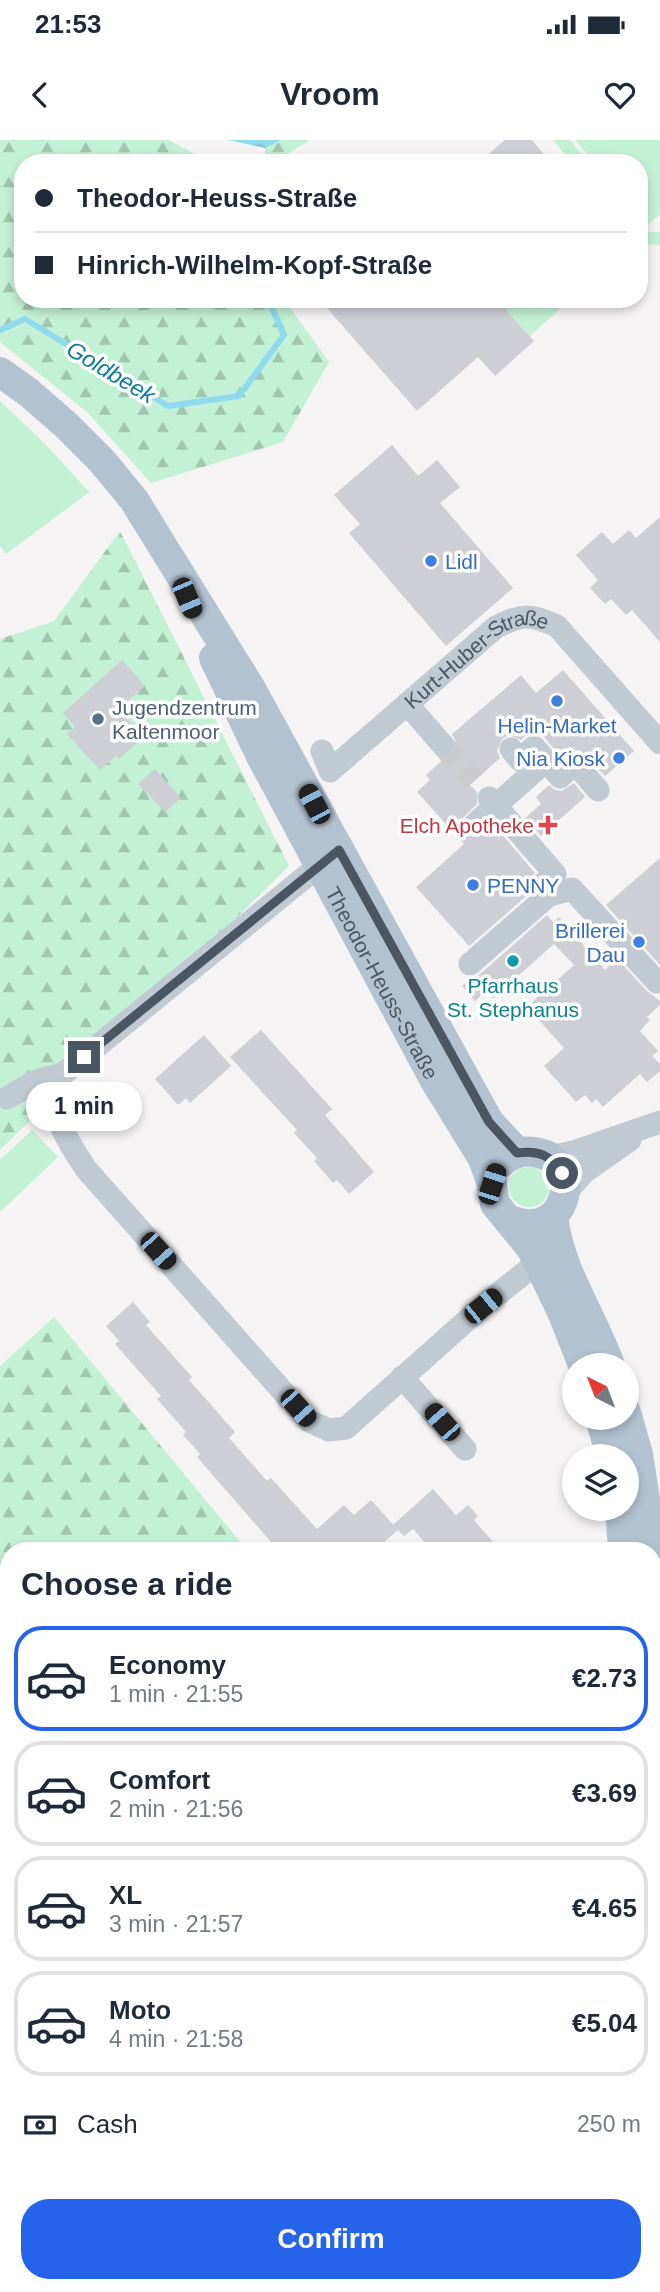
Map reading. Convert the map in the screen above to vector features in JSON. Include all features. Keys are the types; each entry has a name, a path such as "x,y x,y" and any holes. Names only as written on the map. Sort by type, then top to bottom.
{"main road":[{"name":"Theodor-Heuss-Straße","path":"0,372 28,392 102,461 134,500 168,551 231,696 489,1122 517,1153"},
{"name":"Theodor-Heuss-Straße","path":"329,858 438,1087 478,1149 492,1184 495,1204 531,1248 564,1314 579,1353"},
{"path":"492,1184 496,1170 505,1159 517,1153 539,1152 549,1157 562,1173 556,1240 563,1262 605,1353"},
{"path":"508,1219 519,1224 543,1223 559,1205"},
{"path":"630,1430 640,1468 651,1542"},
{"path":"621,1521 623,1542"}],"street":[{"name":"Kurt-Huber-Straße","path":"322,751 330,771 496,627 514,618 535,616 557,626 660,743"},
{"path":"407,704 442,744"},
{"path":"511,749 520,760 534,747 560,777 575,763 598,790"},
{"path":"476,823 492,802 546,761"},
{"path":"492,802 555,874 541,886 549,895"},
{"path":"7,1098 36,1081 63,1074 329,858"},
{"path":"470,964 549,895 572,889 657,982 660,981"},
{"path":"63,1074 55,1092 58,1119 86,1169 309,1420 329,1430 346,1428 483,1306 538,1262"},
{"path":"549,1157 573,1152 657,1123"},
{"path":"559,1205 584,1172 657,1123"},
{"path":"402,1377 465,1448"}],"green space":[{"path":"0,140 168,140 195,154 14,154 14,308 291,308 329,362 283,442 151,483 87,412 0,342"},
{"path":"281,140 310,140 288,154 265,154 265,148"},
{"path":"553,140 570,140 582,154 565,154"},
{"path":"575,140 660,140 660,214 648,223 648,154 587,154"},
{"path":"648,231 660,232 660,245 648,244"},
{"path":"508,308 561,308 530,336 506,310"},
{"path":"0,401 46,445 89,492 6,554 0,546"},
{"path":"120,531 289,866 0,1150 0,639 54,621"},
{"path":"32,1130 58,1157 0,1212 0,1160"},
{"path":"529,1167 537,1168 543,1173 548,1179 548,1195 543,1201 537,1206 529,1207 521,1206 515,1201 510,1195 509,1187 510,1179 515,1173 521,1168"},
{"path":"54,1317 240,1542 0,1542 0,1366"}],"water":[{"path":"228,140 281,140 265,148"}],"building":[{"path":"505,140 532,140 544,154 489,154"},
{"path":"327,308 508,308 506,310 534,341 495,376 478,357 417,411"},
{"name":"Lidl","path":"392,445 418,476 437,460 460,487 440,503 513,588 446,646 349,533 360,524 334,495"},
{"path":"660,517 660,642 632,610 626,615 611,599 605,604 590,588 598,580 576,555 602,532 613,544 629,530 636,538"},
{"name":"Jugendzentrum Kaltenmoor","path":"122,660 145,686 119,709 141,739 119,759 116,756 100,770 67,734 75,727 63,713"},
{"path":"563,670 634,751 605,776 580,750 571,750 561,757 545,738 533,729 521,740 509,735 502,739 497,751 500,758 470,785 477,792 477,804 463,818 463,826 471,836 478,837 494,825 535,873 526,883 530,893 469,946 416,887 464,844 417,792 430,780 426,775 455,749 456,742 452,734 521,675 536,693"},
{"path":"155,769 181,798 165,812 138,784"},
{"path":"574,783 585,797 541,836 525,818 541,804 536,797 549,785 562,791"},
{"path":"660,858 660,965 606,905"},
{"path":"547,915 553,922 559,917 605,970 617,959 660,1001 660,1005 647,1017 650,1020 640,1031 658,1051 652,1056 660,1064 660,1071 647,1082 640,1074 603,1107 596,1099 592,1103 585,1095 576,1102 544,1066 564,1048 527,1007 574,965 554,944 493,998 486,991 475,1001 462,986 479,975"},
{"path":"261,1030 332,1109 325,1115 374,1172 349,1194 337,1180 333,1183 314,1161 317,1158 294,1133 297,1130 230,1057"},
{"path":"204,1035 231,1066 190,1103 186,1098 178,1105 155,1079"},
{"path":"133,1302 150,1322 146,1325 192,1377 189,1380 235,1432 229,1438 267,1481 271,1478 317,1529 344,1505 354,1515 371,1500 398,1530 384,1542 271,1542 197,1457 200,1454 183,1435 186,1432 157,1399 161,1396 115,1344 119,1341 106,1326"},
{"path":"433,1489 456,1515 468,1505 478,1516 474,1520 493,1542 425,1542 413,1529 404,1536 393,1525"}],"waterway":[{"name":"Goldbeek","path":"0,330 25,319 168,406 239,396 284,335 272,308"}],"tunnel":[{"path":"442,744 474,781"}],"place":[{"name":"Lidl","path":"431,561"},
{"name":"Helin-Market","path":"557,701"},
{"name":"Jugendzentrum Kaltenmoor","path":"98,719"},
{"name":"Nia Kiosk","path":"619,758"},
{"name":"Elch Apotheke","path":"548,825"},
{"name":"PENNY","path":"473,885"},
{"name":"Brillerei Dau","path":"639,942"},
{"name":"Pfarrhaus St. Stephanus","path":"513,961"}],"route":[{"path":"84,1057 339,850 489,1122 517,1153 539,1152 549,1157 562,1173"}]}
